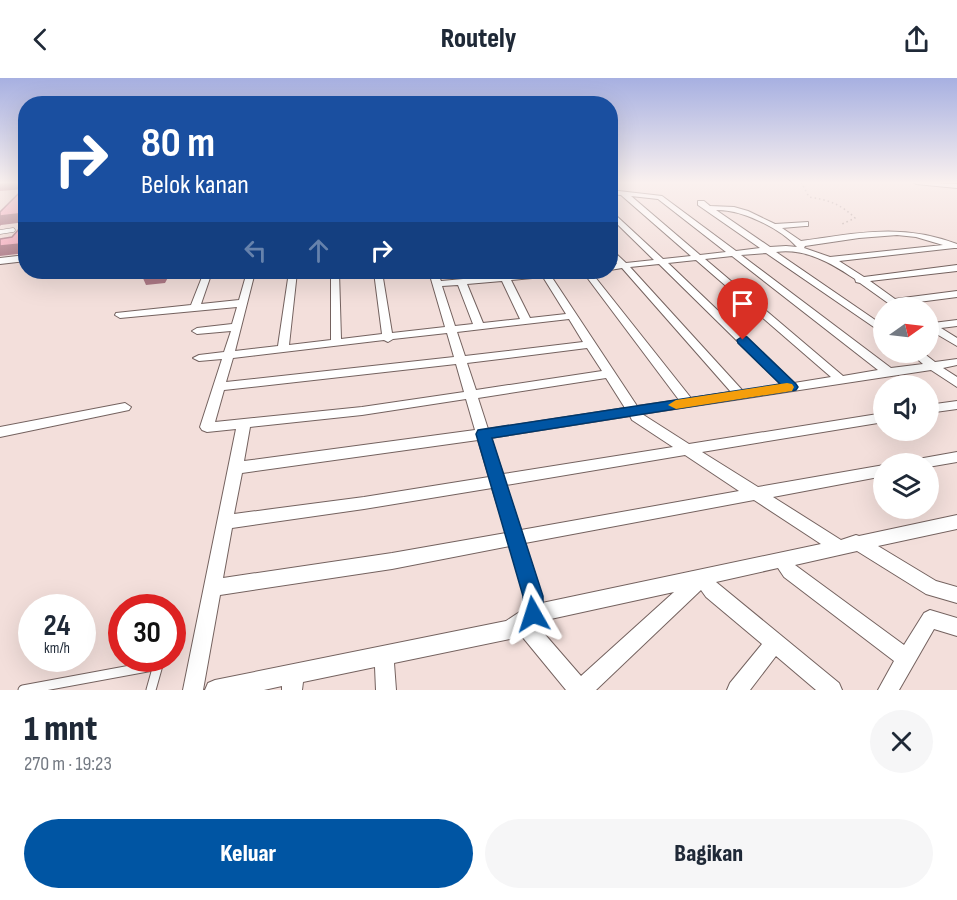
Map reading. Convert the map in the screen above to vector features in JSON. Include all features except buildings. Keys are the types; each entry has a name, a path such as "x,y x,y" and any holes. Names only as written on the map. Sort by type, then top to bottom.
{"street":[{"path":"643,211 840,380"},
{"path":"678,211 888,372"},
{"path":"712,211 873,323"},
{"path":"746,211 800,246 830,260 886,297"},
{"path":"618,220 791,387"},
{"path":"773,227 805,224"},
{"path":"618,266 769,250 900,231 934,237 955,245"},
{"path":"830,260 955,245"},
{"path":"0,261 18,259"},
{"path":"618,259 740,395"},
{"path":"859,280 957,268"},
{"path":"195,307 205,279"},
{"path":"249,279 207,427 362,411 609,374"},
{"path":"283,349 292,279"},
{"path":"335,279 336,344"},
{"path":"379,279 388,339"},
{"path":"435,279 533,596 527,618"},
{"path":"442,279 462,282 488,279"},
{"path":"506,279 528,322"},
{"path":"549,279 637,417 837,546"},
{"path":"592,279 688,403"},
{"path":"462,282 479,327"},
{"path":"939,297 957,294"},
{"path":"120,315 243,303"},
{"path":"199,358 388,339 573,316"},
{"path":"939,324 957,323"},
{"path":"197,331 237,327"},
{"path":"939,331 957,343"},
{"path":"218,387 590,344"},
{"path":"236,468 484,434 957,362"},
{"path":"929,363 957,383"},
{"path":"939,407 957,405"},
{"path":"0,432 125,407"},
{"path":"225,522 364,503 873,419"},
{"path":"193,690 244,423"},
{"path":"939,460 957,457"},
{"path":"212,588 392,561 754,492 873,472"},
{"path":"215,690 293,682 384,656 510,630 527,618 837,546 957,522"},
{"path":"856,542 932,588 957,596"},
{"path":"781,559 790,571 907,659"},
{"path":"527,618 580,690 702,577"},
{"path":"702,577 712,591 832,690"},
{"path":"888,690 930,619 957,627"},
{"path":"737,690 775,643"},
{"path":"384,656 387,690"}],"lane":[{"path":"0,232 13,230"},
{"path":"23,690 158,665 151,690"}],"path":[{"path":"840,225 855,218 848,211"}],"slow traffic":[{"path":"676,405 787,387"}],"route":[{"path":"533,614 533,596 484,434 791,387 743,340"}]}
